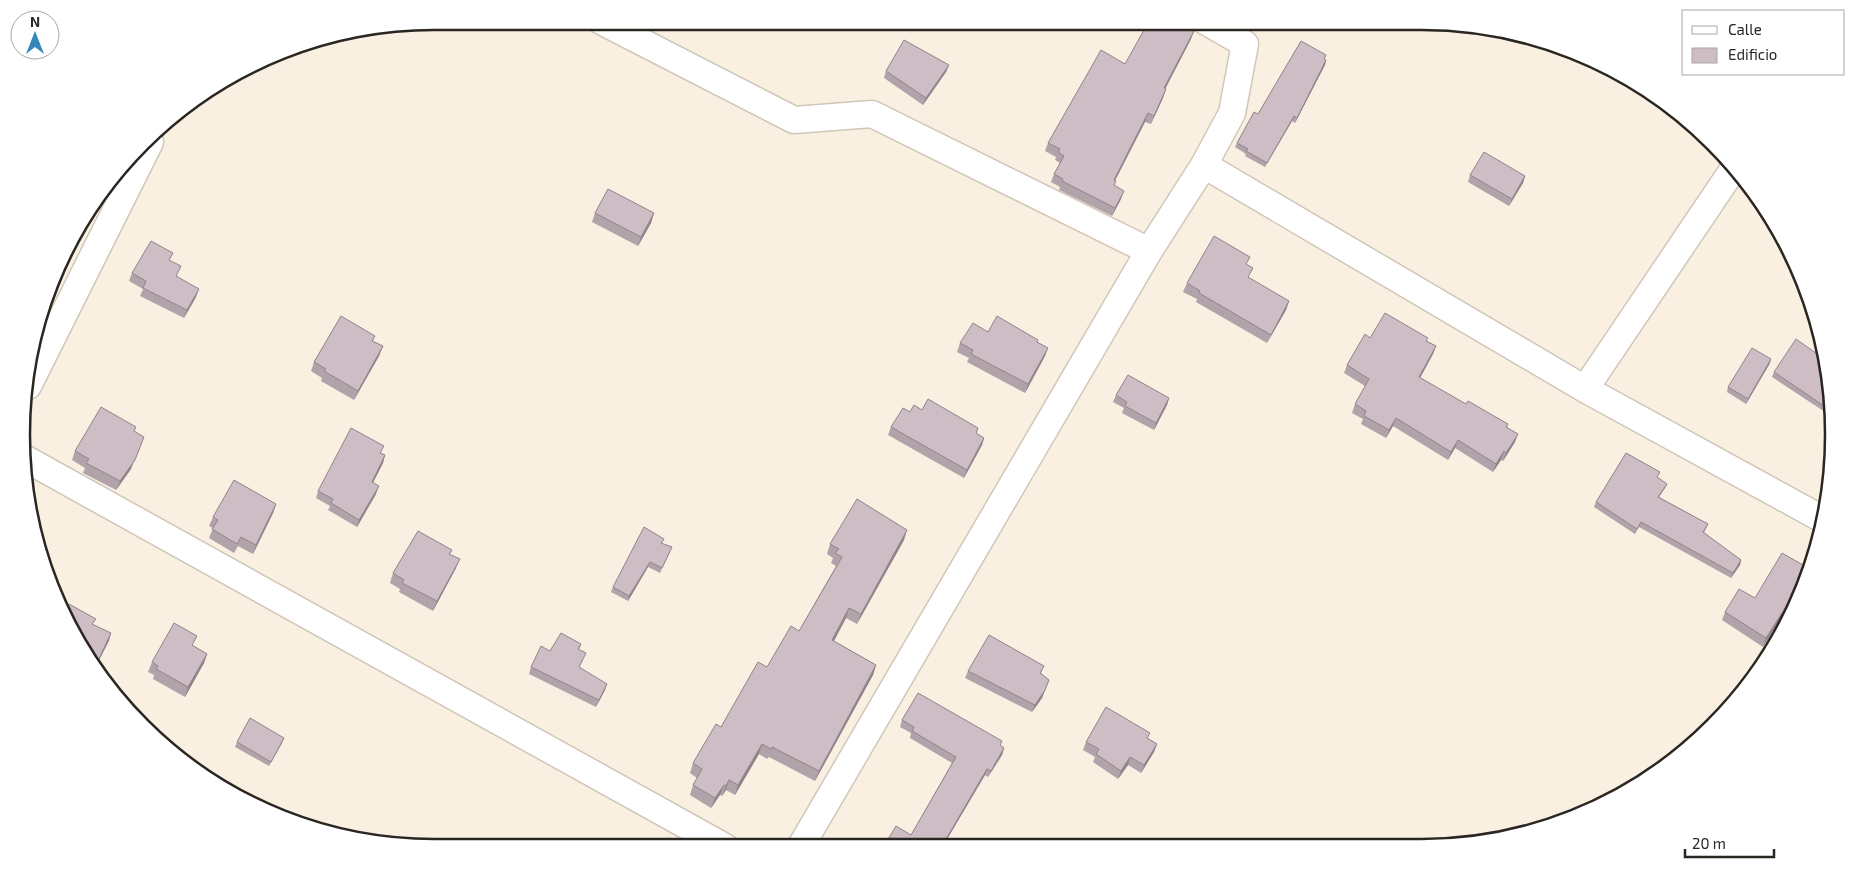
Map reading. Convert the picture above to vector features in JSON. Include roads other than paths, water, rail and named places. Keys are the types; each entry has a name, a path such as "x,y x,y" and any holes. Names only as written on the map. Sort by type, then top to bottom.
{"street":[{"path":"619,30 794,120 872,114 1149,250"},
{"path":"806,839 1149,250 1204,165 1232,113 1245,44 1221,30"},
{"path":"35,372 141,155"},
{"path":"1204,165 1585,389 1816,516"},
{"path":"1585,389 1730,174"},
{"path":"31,462 712,839"}]}
